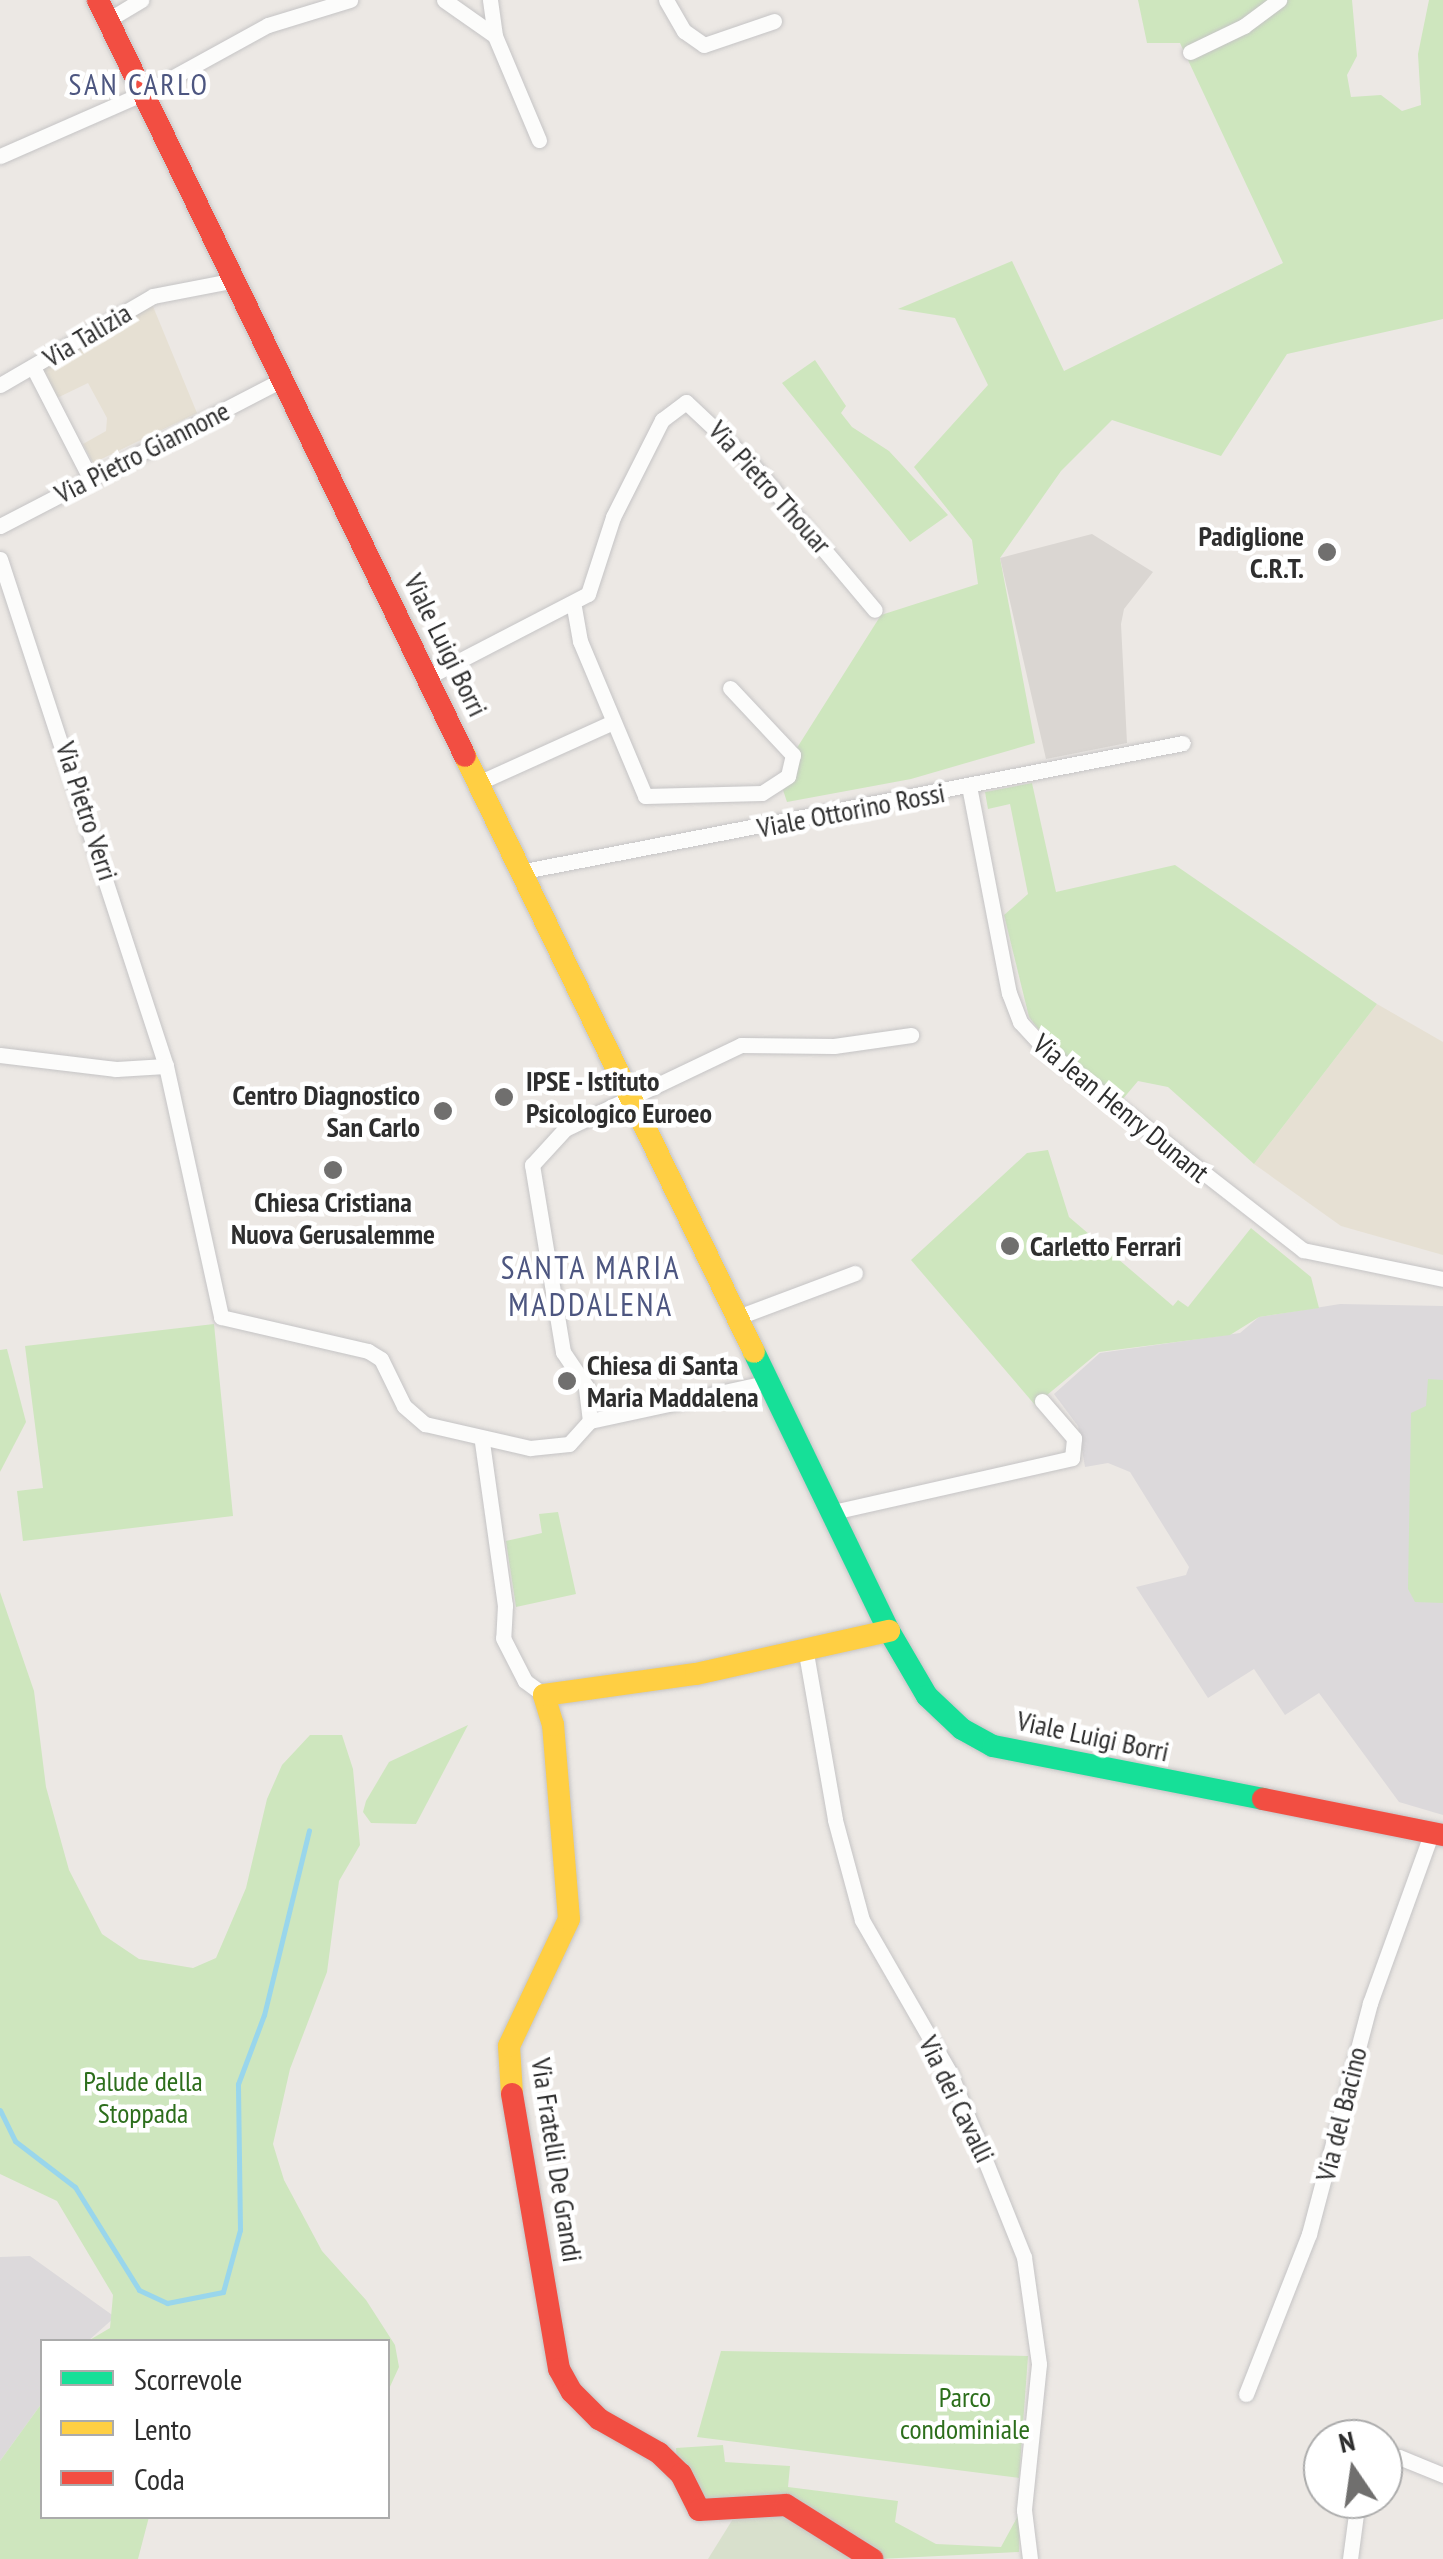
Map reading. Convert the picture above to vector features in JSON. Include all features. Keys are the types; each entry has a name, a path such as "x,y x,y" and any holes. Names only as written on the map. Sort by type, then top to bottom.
{"main road":[{"name":"Viale Luigi Borri","path":"103,10 146,92 519,872 634,1097 890,1632 928,1696 962,1729 993,1746 1437,1834"},
{"path":"544,1695 806,1653 890,1632"},
{"name":"Via Fratelli De Grandi","path":"544,1695 554,1725 569,1918 509,2046 512,2101 559,2369 599,2419 681,2474 699,2510 786,2505 872,2559"}],"street":[{"path":"103,10 141,0"},
{"path":"0,156 146,92 268,25 350,0"},
{"path":"444,0 495,36"},
{"path":"490,0 495,36 539,140"},
{"path":"666,0 684,32 704,45 774,21"},
{"path":"1190,52 1244,26 1279,0"},
{"name":"Via Talizia","path":"0,386 153,296 235,280"},
{"path":"33,368 90,478"},
{"name":"Via Pietro Giannone","path":"0,526 284,379"},
{"name":"Via Pietro Thouar","path":"574,607 597,577 607,531 662,420 686,402 750,463 875,610"},
{"name":"Via Pietro Verri","path":"0,559 166,1066 221,1318 381,1358 404,1406 425,1424 482,1442"},
{"path":"428,677 574,607 612,722 645,796 726,798 776,789 794,766 793,756 730,688"},
{"path":"478,783 612,722"},
{"name":"Viale Ottorino Rossi","path":"519,872 1183,743"},
{"name":"Via Jean Henry Dunant","path":"969,786 1009,994 1020,1022 1046,1050 1302,1250 1443,1279"},
{"path":"590,1422 586,1386 563,1352 532,1165 565,1129 741,1045 834,1046 911,1035"},
{"path":"0,1055 116,1069 166,1066"},
{"path":"738,1317 855,1273"},
{"path":"544,1695 525,1680 503,1638 505,1604 482,1442 569,1444 590,1422 770,1382"},
{"path":"834,1512 1072,1458 1074,1438 1042,1401"},
{"name":"Via dei Cavalli","path":"806,1653 836,1820 862,1920 950,2073 1024,2258 1039,2364 1024,2510 1028,2559"},
{"name":"Via del Bacino","path":"1246,2394 1309,2234 1370,2003 1437,1834"},
{"path":"1403,2460 1443,2475"},
{"path":"1350,2559 1355,2519"}],"shaded area":[{"path":"152,304 197,413 93,463 83,444 106,431 107,418 88,383 57,398 40,367"},
{"path":"1092,534 1153,572 1124,609 1121,624 1127,743 1046,759 1000,558"},
{"path":"1377,1004 1443,1042 1443,1255 1341,1226 1254,1164"},
{"path":"1340,1304 1443,1306 1443,1815 1399,1802 1319,1693 1285,1715 1254,1669 1208,1698 1136,1587 1186,1575 1189,1567 1130,1472 1108,1463 1085,1467 1078,1426 1054,1394 1100,1353 1240,1333 1259,1317"},
{"path":"30,2256 115,2317 90,2339 40,2339 40,2406 0,2461 0,2257"}],"green space":[{"path":"1138,0 1352,0 1357,56 1347,75 1351,97 1381,95 1402,111 1421,105 1418,54 1429,0 1443,0 1443,319 1287,354 1221,456 1112,420 1061,471 1000,558 1035,743 911,779 787,802 783,790 797,776 795,751 881,615 978,584 972,540 914,467 988,385 955,318 898,309 1012,261 1064,371 1283,263 1180,43 1147,43"},
{"path":"815,360 846,406 841,413 852,427 889,451 948,515 910,542 782,383"},
{"path":"1032,783 1056,892 1175,865 1377,1004 1254,1164 1168,1087 1138,1081 1122,1100 1052,1047 1029,1017 1004,915 1028,894 1010,804 988,809 985,792"},
{"path":"1048,1150 1069,1217 1173,1306 1178,1300 1188,1307 1251,1228 1311,1277 1319,1308 1259,1317 1230,1335 1099,1352 1035,1405 911,1260 1027,1153"},
{"path":"214,1324 233,1516 23,1541 17,1491 43,1488 25,1346"},
{"path":"7,1349 26,1422 0,1472 0,1350"},
{"path":"1428,1379 1443,1380 1443,1603 1415,1602 1408,1589 1411,1413 1426,1406"},
{"path":"558,1512 576,1594 516,1607 506,1541 542,1533 539,1514"},
{"name":"Palude della Stoppada","path":"0,1592 34,1691 46,1787 69,1870 102,1934 139,1959 193,1968 216,1958 246,1888 267,1799 282,1765 310,1735 342,1735 353,1769 360,1845 339,1881 327,1972 290,2069 273,2144 284,2180 322,2251 366,2300 395,2345 399,2367 390,2387 390,2339 91,2339 110,2328 113,2295 57,2201 0,2174"},
{"path":"468,1725 416,1824 371,1823 363,1812 366,1801 389,1762"},
{"name":"Parco condominiale","path":"721,2351 1028,2356 1019,2478 697,2437"},
{"path":"40,2406 40,2519 148,2519 138,2559 0,2559 0,2461"},
{"path":"723,2445 725,2462 790,2466 788,2487 898,2501 895,2522 936,2544 1001,2547 1020,2512 1019,2552 879,2559 709,2506 677,2460 676,2448"},
{"path":"785,2509 863,2559 708,2559 736,2514"}],"waterway":[{"path":"0,2110 15,2141 75,2187 139,2290 167,2303 223,2292 240,2230 238,2084 264,2015 309,1830"}],"traffic: fast":[{"path":"754,1352 889,1631 927,1696 962,1729 993,1746 1263,1799"}],"traffic: slow":[{"path":"465,756 754,1352"},
{"path":"512,2094 509,2046 569,1919 553,1725 544,1695 696,1674 889,1631"}],"traffic: jam":[{"path":"98,0 465,756"},
{"path":"1263,1799 1443,1835"},
{"path":"512,2094 559,2369 572,2392 599,2419 659,2453 681,2474 699,2510 786,2505 872,2559"}],"place":[{"name":"Padiglione C.R.T.","path":"1327,552"},
{"name":"IPSE - Istituto Psicologico Euroeo","path":"504,1097"},
{"name":"Centro Diagnostico San Carlo","path":"443,1111"},
{"name":"Chiesa Cristiana Nuova Gerusalemme","path":"333,1170"},
{"name":"Carletto Ferrari","path":"1010,1246"},
{"name":"Chiesa di Santa Maria Maddalena","path":"567,1381"}],"district":[{"name":"SAN CARLO","path":"139,84"},
{"name":"SANTA MARIA MADDALENA","path":"591,1286"}]}
